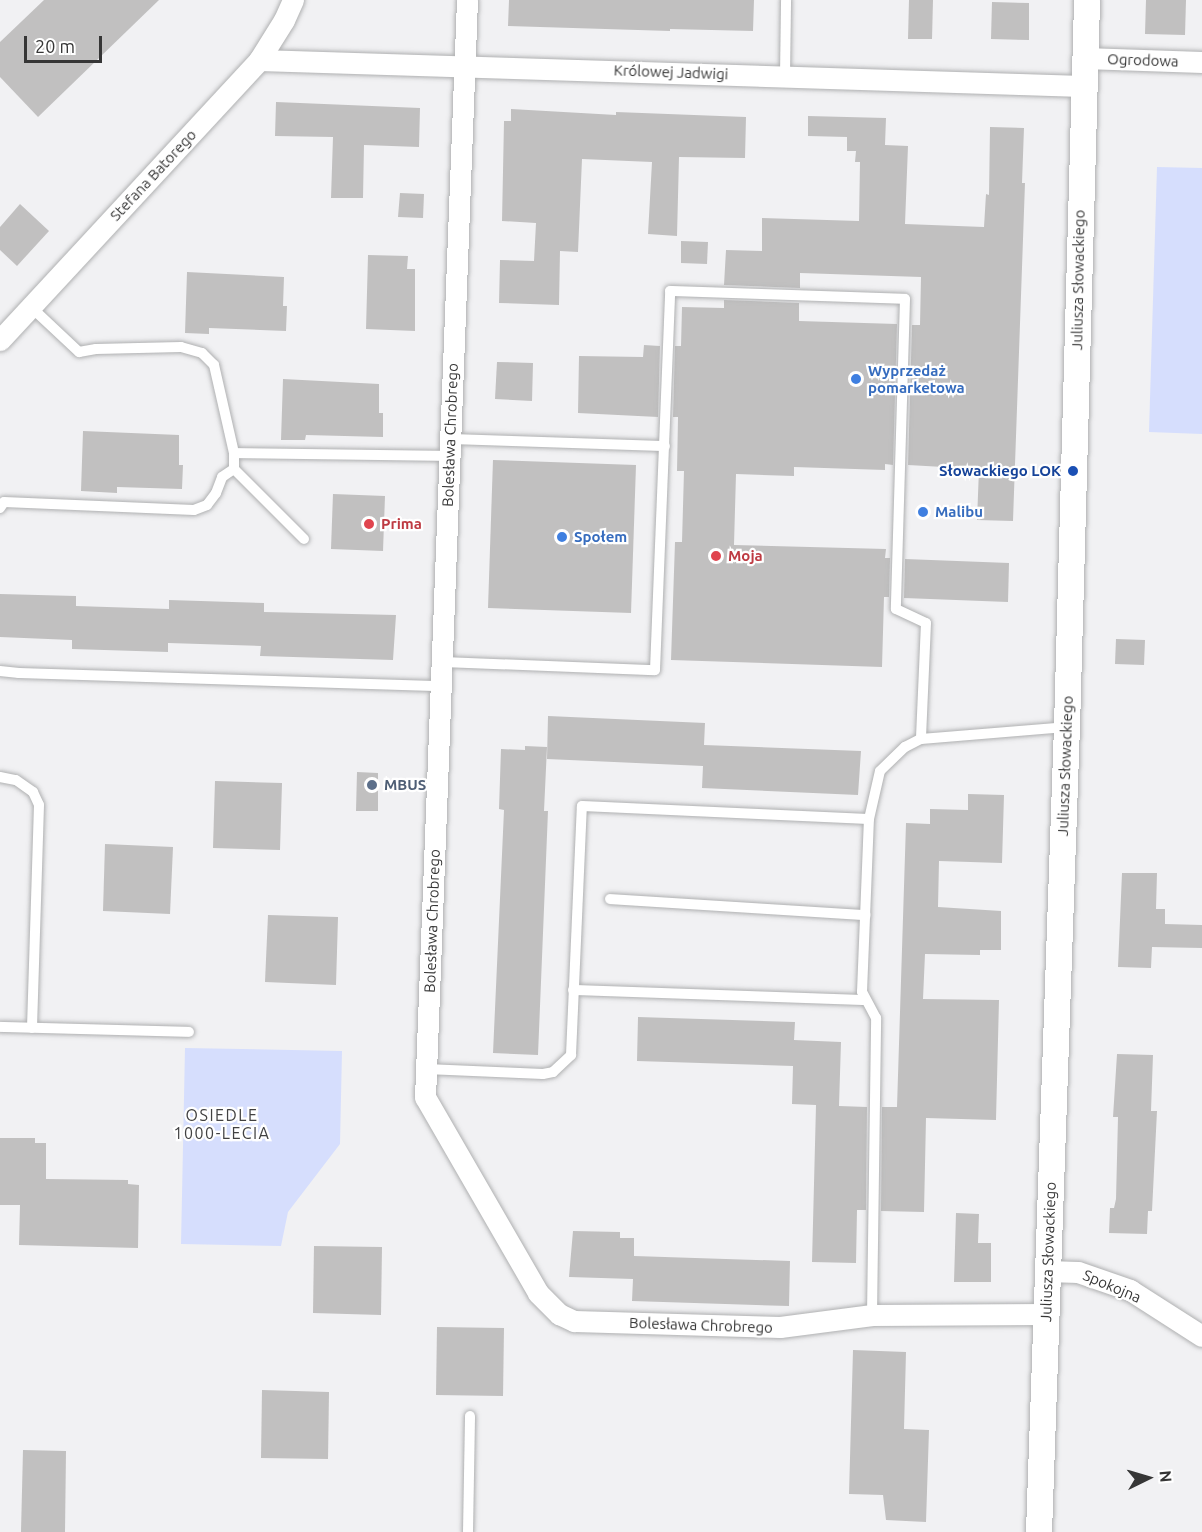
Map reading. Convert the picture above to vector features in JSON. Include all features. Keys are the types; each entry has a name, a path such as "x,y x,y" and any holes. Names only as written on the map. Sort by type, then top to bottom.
{"street":[{"name":"Stefana Batorego","path":"0,340 259,60 284,20 293,0"},
{"name":"Bolesława Chrobrego","path":"467,0 443,662 424,1096 538,1293 559,1314 574,1321 780,1327 872,1315 1045,1314"},
{"name":"Juliusza Słowackiego","path":"1039,1532 1067,727 1087,0"},
{"name":"Ogrodowa","path":"1084,58 1202,62"},
{"name":"Królowej Jadwigi","path":"259,60 1083,86"},
{"name":"Spokojna","path":"1047,1271 1078,1272 1121,1287 1202,1336"}],"lane":[{"path":"785,76 786,0"},
{"path":"443,662 655,670 670,291 905,299 896,609 926,623 921,739"},
{"path":"31,307 80,352 96,349 181,348 202,353 214,365 234,453 234,469 304,540"},
{"path":"234,453 664,446"},
{"path":"0,508 4,502 194,510 207,505 216,493 222,477 234,469"},
{"path":"0,670 19,674 442,686"},
{"path":"872,1315 876,1018 862,992 869,819 880,771 905,747 921,739 1067,727"},
{"path":"0,777 16,780 33,792 39,805 32,1028"},
{"path":"426,1069 543,1074 554,1072 571,1055 582,806 869,819"},
{"path":"610,899 865,915"},
{"path":"573,990 865,1000"},
{"path":"0,1027 189,1032"},
{"path":"468,1532 470,1416"}],"shaded area":[{"path":"1157,167 1202,168 1202,434 1149,432"},
{"path":"185,1048 342,1051 340,1144 288,1212 281,1246 181,1244"}],"building":[{"path":"44,0 159,0 38,117 0,77 0,42"},
{"path":"509,0 754,0 753,31 508,26"},
{"path":"909,0 933,0 932,39 908,39"},
{"path":"1146,0 1186,0 1185,35 1145,34"},
{"path":"992,2 1029,3 1029,40 991,39"},
{"path":"276,102 420,108 419,147 364,145 363,198 331,198 333,137 275,136"},
{"path":"511,109 616,115 616,112 746,117 745,158 679,157 677,236 648,234 652,162 582,159 578,252 560,251 559,305 499,303 500,260 534,261 536,223 502,221 504,121 511,121"},
{"path":"808,116 886,118 885,145 908,146 905,224 984,227 986,194 989,195 990,127 1024,128 1022,183 1025,183 1013,521 977,520 979,469 908,465 912,325 920,325 921,277 800,273 800,288 724,285 726,250 762,251 762,218 859,221 860,162 855,162 856,151 847,151 847,137 808,136"},
{"path":"400,193 424,194 423,218 398,217"},
{"path":"20,204 49,231 17,266 0,250 0,227"},
{"path":"681,241 708,242 707,264 681,263"},
{"path":"368,255 408,256 407,269 415,269 415,331 366,329"},
{"path":"187,272 284,277 283,306 287,306 286,331 209,328 209,334 185,333"},
{"path":"724,300 799,303 799,321 897,324 893,465 885,464 885,470 794,467 794,476 736,474 734,545 886,549 885,558 890,558 889,597 884,597 882,667 671,660 675,542 682,542 684,471 677,471 678,417 673,417 675,346 681,346 682,307 724,308"},
{"path":"644,345 660,346 658,417 578,413 579,356 643,357"},
{"path":"497,362 533,363 532,401 495,399"},
{"path":"283,379 379,384 379,413 383,413 383,437 306,435 305,440 281,440"},
{"path":"83,431 179,435 179,465 183,465 182,489 117,487 117,493 81,491"},
{"name":"Społem","path":"493,460 636,465 631,613 488,608"},
{"path":"333,494 385,496 383,551 331,549"},
{"path":"905,559 1009,563 1008,602 904,598"},
{"path":"0,594 76,596 76,606 169,609 169,600 264,603 264,612 396,615 393,660 260,656 261,646 168,643 168,652 72,649 72,640 0,637"},
{"path":"1116,639 1145,640 1144,665 1115,664"},
{"path":"548,716 705,723 704,745 861,751 858,795 702,788 703,766 547,759"},
{"path":"525,746 547,747 544,811 548,811 538,1055 493,1053 504,810 499,809 501,749 525,750"},
{"path":"357,772 378,773 378,811 356,811"},
{"path":"215,781 282,783 280,850 213,848"},
{"path":"968,794 1004,795 1002,863 939,861 938,907 1001,911 1001,950 980,950 980,955 925,954 923,999 999,1000 996,1120 926,1118 924,1212 881,1211 882,1107 897,1107 906,823 930,824 930,809 968,810"},
{"path":"105,844 173,847 170,914 103,911"},
{"path":"1122,873 1157,873 1156,909 1165,909 1165,924 1202,925 1202,948 1152,947 1151,968 1118,967"},
{"path":"268,915 338,917 336,985 265,982"},
{"path":"638,1017 795,1022 794,1040 841,1042 839,1106 867,1107 866,1210 857,1210 856,1263 812,1262 816,1105 792,1104 793,1066 637,1061"},
{"path":"1117,1054 1153,1055 1151,1111 1157,1111 1152,1211 1148,1211 1147,1234 1109,1233 1110,1208 1114,1208 1116,1199 1118,1117 1113,1117"},
{"path":"0,1138 35,1138 35,1143 46,1143 46,1179 128,1180 128,1184 139,1185 138,1248 19,1245 20,1205 0,1205"},
{"path":"956,1213 979,1214 978,1243 991,1243 991,1282 954,1282"},
{"path":"573,1231 620,1232 620,1238 634,1238 634,1256 790,1261 789,1306 632,1301 633,1279 569,1277"},
{"path":"314,1246 382,1247 381,1315 313,1313"},
{"path":"437,1327 504,1328 503,1396 436,1395"},
{"path":"853,1350 906,1352 904,1429 929,1430 926,1522 886,1520 883,1495 849,1494"},
{"path":"262,1390 329,1392 328,1459 261,1458"},
{"path":"23,1450 66,1451 65,1532 21,1532"}],"place":[{"name":"Wyprzedaż pomarketowa","path":"856,379"},
{"name":"Słowackiego LOK","path":"1073,471"},
{"name":"Malibu","path":"923,512"},
{"name":"Prima","path":"369,524"},
{"name":"Społem","path":"562,537"},
{"name":"Moja","path":"716,556"},
{"name":"MBUS","path":"372,785"}],"district":[{"name":"OSIEDLE 1000-LECIA","path":"222,1124"}]}
